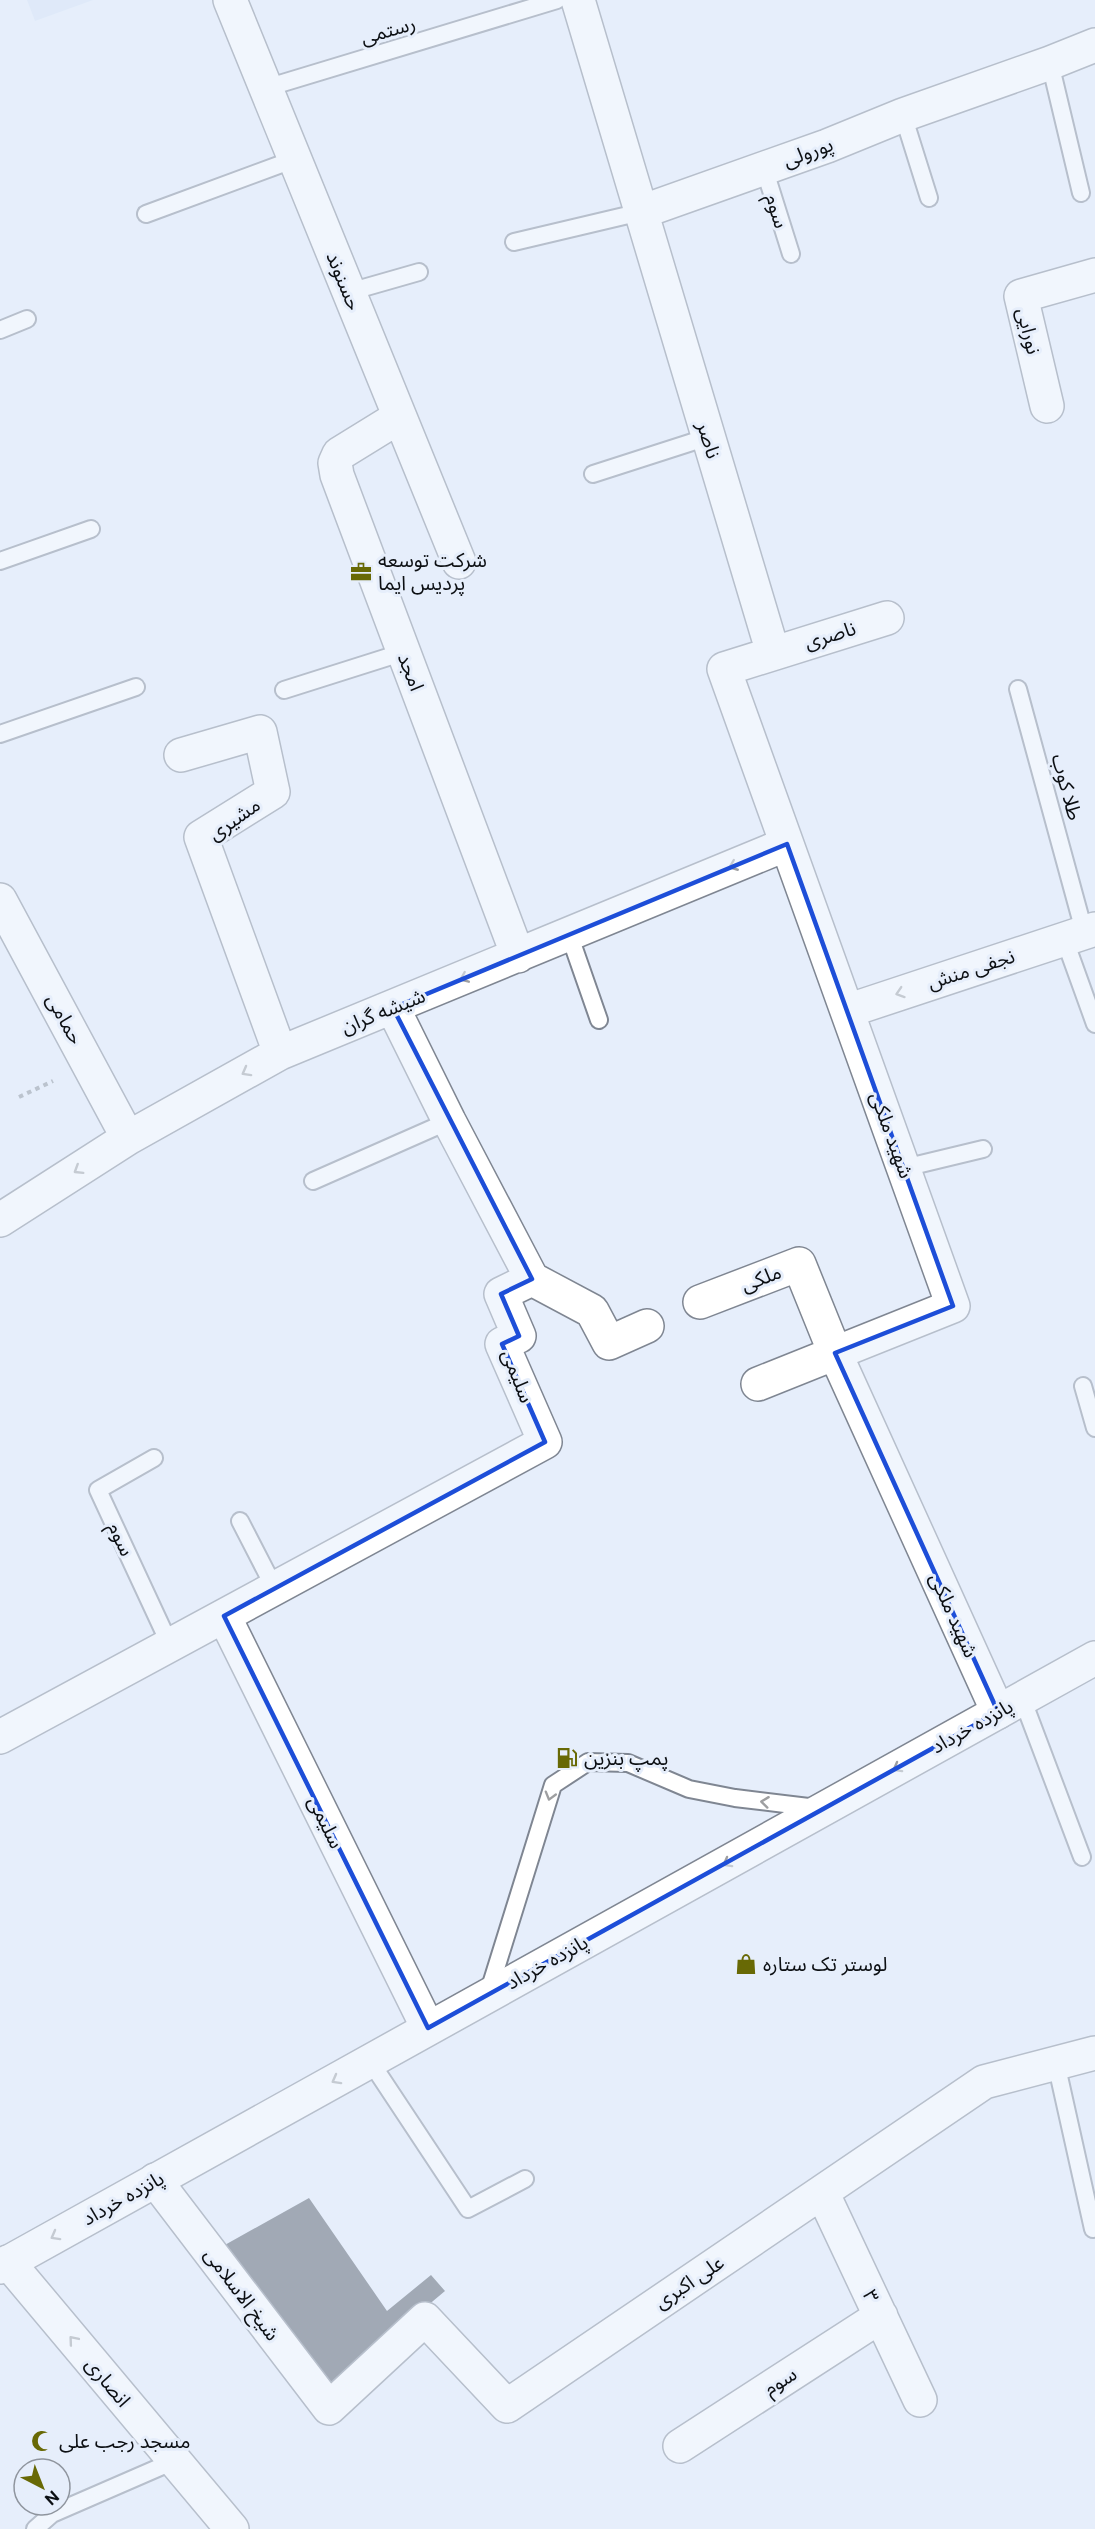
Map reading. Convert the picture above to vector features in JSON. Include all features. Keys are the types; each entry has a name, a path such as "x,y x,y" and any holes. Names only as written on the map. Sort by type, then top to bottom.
{"street":[{"name":"حسنوند","path":"230,0 459,562"},
{"name":"ناصر","path":"578,0 773,653"},
{"name":"پورولی","path":"641,212 827,146 903,115 1095,45"},
{"name":"نورایی","path":"1047,406 1021,296 1095,275"},
{"name":"امجد","path":"399,417 339,454 335,463 518,956"},
{"name":"ناصری","path":"773,653 886,618"},
{"path":"773,653 724,669 787,844"},
{"name":"مشیری","path":"181,755 260,732 273,792 201,837 280,1053"},
{"name":"شیشه گران","path":"0,1220 128,1138 280,1053 787,844"},
{"name":"شهید ملکی","path":"758,1384 953,1306 787,844"},
{"name":"حمامی","path":"0,900 128,1138"},
{"name":"نجفی منش","path":"847,1011 1081,933"},
{"path":"393,1008 532,1279 591,1311 609,1343 647,1326"},
{"name":"ملکی","path":"700,1302 799,1264 835,1353"},
{"name":"سلیمی","path":"0,1737 545,1442 502,1344 519,1336 501,1294 532,1279"},
{"name":"شهید ملکی","path":"835,1353 1010,1705"},
{"name":"سلیمی","path":"224,1616 428,2028"},
{"name":"پانزده خرداد","path":"4,2264 1095,1658"},
{"name":"علی اکبری","path":"329,2408 425,2319 507,2406 984,2082 1095,2053"},
{"name":"شیخ الاسلامی","path":"155,2180 329,2408"},
{"name":"۳","path":"822,2192 920,2400"},
{"name":"انصاری","path":"4,2264 232,2529"},
{"name":"سوم","path":"680,2446 881,2316"}],"lane":[{"name":"رستمی","path":"266,87 557,0"},
{"path":"1050,63 1081,193"},
{"path":"903,115 929,198"},
{"path":"146,214 295,159"},
{"name":"سوم","path":"764,168 791,254"},
{"name":"پورولی","path":"514,242 641,212"},
{"path":"349,292 418,272"},
{"path":"0,330 27,319"},
{"path":"593,474 708,437"},
{"path":"0,561 91,529"},
{"path":"284,690 404,652"},
{"path":"0,734 136,687"},
{"name":"طلا کوب","path":"1018,689 1081,933"},
{"path":"1081,933 1095,1024"},
{"path":"569,934 599,1020"},
{"path":"313,1181 449,1121"},
{"path":"904,1168 983,1149"},
{"path":"1083,1386 1095,1428"},
{"name":"سوم","path":"154,1458 98,1490 170,1646"},
{"path":"240,1521 275,1589"},
{"path":"1010,1705 1082,1857"},
{"path":"488,1995 553,1785 588,1762 628,1763 689,1789 735,1798 824,1809"},
{"path":"370,2061 468,2209 525,2179"},
{"path":"1056,2063 1093,2229"},
{"path":"35,2529 52,2514 174,2461"}],"highlighted area":[{"path":"787,844 953,1306 835,1353 998,1712 428,2028 224,1616 545,1442 502,1344 519,1336 501,1294 532,1279 393,1008"}],"shaded area":[{"path":"27,0 93,0 35,21"}],"building":[{"path":"309,2198 387,2311 431,2275 445,2291 327,2390 223,2246"}],"place":[{"name":"شرکت توسعه پردیس ایما","path":"361,572"},
{"name":"پمپ بنزین","path":"567,1758"},
{"name":"لوستر تک ستاره","path":"746,1964"},
{"name":"مسجد رجب علی","path":"42,2441"}]}
